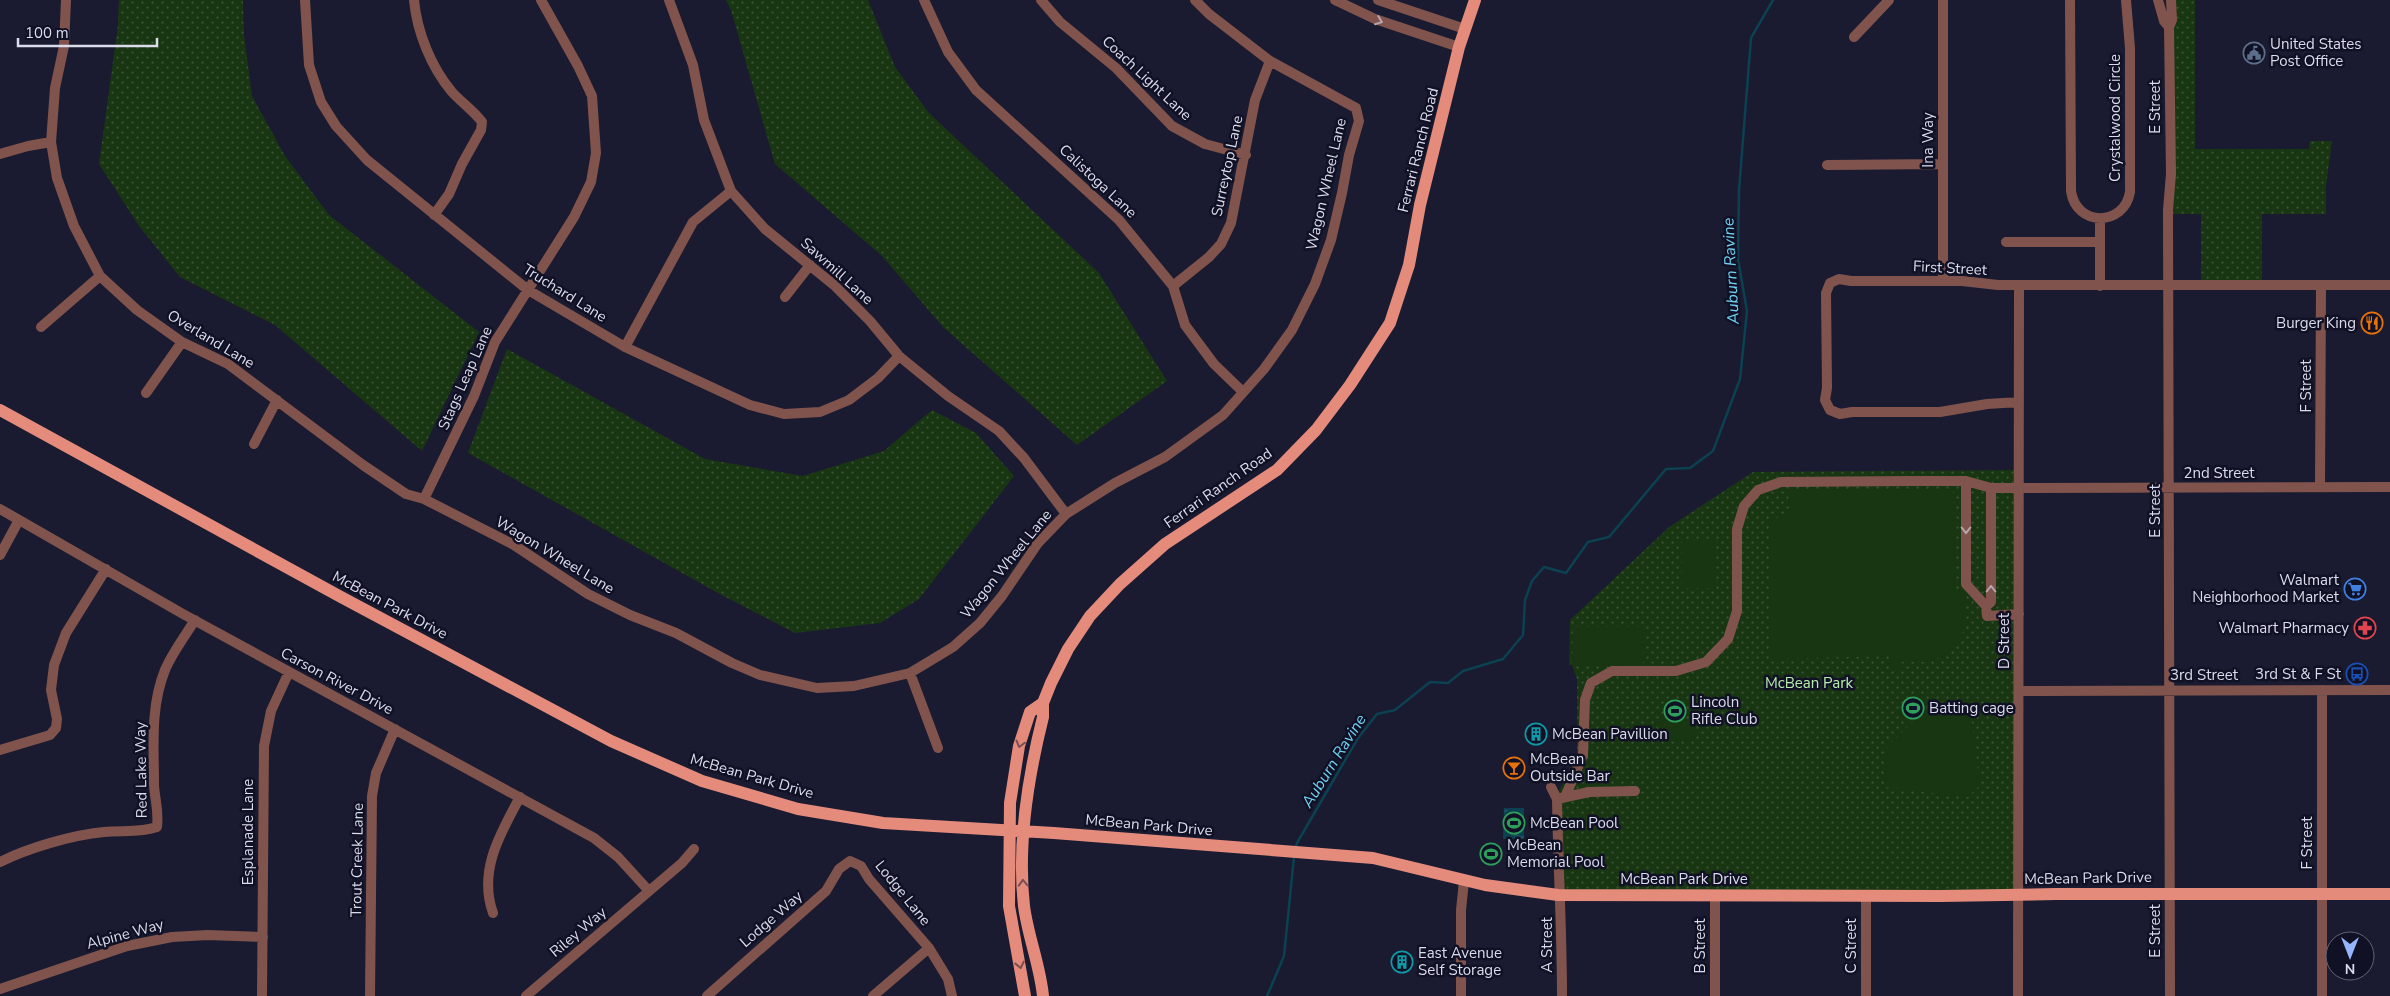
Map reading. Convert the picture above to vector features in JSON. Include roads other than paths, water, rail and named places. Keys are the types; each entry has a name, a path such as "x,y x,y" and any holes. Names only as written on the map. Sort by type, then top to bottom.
{"main road":[{"name":"Ferrari Ranch Road","path":"1043,996 1042,980 1028,931 1024,905 1026,800 1043,717 1043,703 1068,649 1090,616 1120,584 1165,544 1276,470 1316,430 1350,385 1390,323 1409,265 1420,205 1459,47 1475,0"},
{"name":"McBean Park Drive","path":"0,410 611,741 712,784 798,809 883,823 1373,858 1464,881 1560,895 2018,896 2056,894 2390,894"},
{"name":"Ferrari Ranch Road","path":"1025,996 1009,906 1011,797 1019,746 1030,712 1043,703"}],"street":[{"name":"Overland Lane","path":"66,0 64,46 55,88 52,142 60,186 74,226 100,276 137,310 182,342 228,364 363,465 406,494 424,499"},
{"name":"Truchard Lane","path":"305,0 309,65 321,102 336,126 367,160 528,290 625,347 750,405 784,414 820,412 849,400 878,378 899,356"},
{"path":"414,0 420,31 441,76 453,92 482,122 481,130 462,164 450,194 434,216"},
{"name":"Stags Leap Lane","path":"424,499 474,396 495,342 574,218 591,182 596,153 592,96 542,0"},
{"name":"Sawmill Lane","path":"669,0 693,65 704,120 731,191 765,229 834,285 870,321 899,356 948,396 999,431 1024,458 1066,514"},
{"name":"Calistoga Lane","path":"924,0 948,52 976,90 1119,220 1173,286 1185,325 1214,364 1242,392"},
{"name":"Coach Light Lane","path":"1041,0 1060,22 1116,68 1172,126 1205,144 1246,155"},
{"name":"Wagon Wheel Lane","path":"424,499 514,545 588,594 630,615 676,633 732,663 760,674 817,688 854,686 910,672 953,647 980,623 1002,596 1034,549 1066,514 1115,483 1165,457 1223,415 1264,369 1292,330 1315,284 1331,240 1348,155 1359,120 1356,108 1270,61 1209,14 1195,0"},
{"path":"1335,0 1375,19 1459,47"},
{"path":"1378,0 1465,28"},
{"path":"1854,37 1889,0"},
{"name":"Ina Way","path":"1943,0 1943,281"},
{"path":"2070,0 2071,191 2073,202 2079,210 2089,217 2100,219 2100,286"},
{"name":"Crystalwood Circle","path":"2100,219 2112,217 2121,210 2130,192 2130,48 2126,0"},
{"name":"E Street","path":"2158,0 2164,21 2169,27"},
{"name":"E Street","path":"2170,996 2169,27 2172,20 2171,0"},
{"name":"Surreytop Lane","path":"1173,286 1196,269 1221,244 1231,223 1246,155 1255,100 1270,61"},
{"path":"0,154 52,142"},
{"path":"1827,165 1943,164"},
{"path":"625,347 693,222 731,191"},
{"path":"2006,242 2100,242"},
{"path":"785,297 810,265"},
{"path":"41,327 100,276"},
{"name":"First Street","path":"2019,402 1987,404 1940,412 1852,412 1840,414 1830,410 1825,400 1828,388 1826,292 1830,283 1840,279 1852,281 1943,281 2019,285 2100,286 2390,285"},
{"name":"D Street","path":"2018,996 2019,285"},
{"name":"F Street","path":"2320,487 2321,286"},
{"path":"146,394 182,342"},
{"path":"254,444 277,400"},
{"path":"1966,481 1966,584 1986,606 1987,616 2019,614"},
{"name":"2nd Street","path":"1561,798 1583,755 1585,700 1591,683 1612,671 1676,671 1706,662 1728,639 1738,611 1737,529 1744,506 1758,490 1780,482 1966,481 1991,488 2390,487"},
{"path":"1986,606 1991,602 1991,488"},
{"name":"Carson River Drive","path":"0,509 195,620 594,838 618,857 649,891"},
{"path":"0,555 19,520"},
{"path":"0,750 50,736 56,728 57,719 51,690 54,665 66,633 106,569"},
{"name":"Red Lake Way","path":"0,862 74,838 102,832 144,832 157,827 159,811 154,789 154,711 157,694 165,668 195,620"},
{"name":"Esplanade Lane","path":"262,996 264,746 271,711 289,672"},
{"path":"910,672 938,748"},
{"name":"F Street","path":"2322,690 2322,996"},
{"name":"3rd Street","path":"2019,691 2390,690"},
{"name":"Trout Creek Lane","path":"370,996 372,796 376,773 394,729"},
{"path":"1551,787 1561,798 1589,792 1635,791"},
{"path":"493,914 488,899 487,881 491,857 497,839 520,797"},
{"name":"A Street","path":"1561,798 1562,996"},
{"name":"Riley Way","path":"526,996 682,863 694,849"},
{"name":"Lodge Lane","path":"850,861 861,866 869,879 930,948 948,979 952,996"},
{"name":"Lodge Way","path":"707,996 826,891 839,869 850,861"},
{"path":"1461,996 1461,910 1464,881"},
{"name":"B Street","path":"1715,896 1715,996"},
{"name":"C Street","path":"1866,896 1866,996"},
{"name":"Alpine Way","path":"0,989 128,946 172,937 208,935 263,937"},
{"path":"874,996 930,948"}],"water":[{"name":"McBean Pool","path":"1504,808 1524,808 1524,839 1503,839"}],"waterway":[{"name":"Auburn Ravine","path":"1295,849 1358,738 1377,714 1395,710 1430,682 1448,683 1463,671 1503,659 1523,635 1525,600 1532,581 1544,567 1566,573 1588,542 1609,537 1666,469 1690,468 1713,451 1740,379 1747,311 1738,259 1739,190 1751,38 1773,0"},
{"name":"Auburn Ravine","path":"1267,996 1284,956 1294,857"}],"place":[{"name":"United States Post Office","path":"2254,53"},
{"name":"Burger King","path":"2372,323"},
{"name":"Walmart Neighborhood Market","path":"2355,589"},
{"name":"Walmart Pharmacy","path":"2365,628"},
{"name":"3rd St & F St","path":"2357,674"},
{"name":"Batting cage","path":"1913,708"},
{"name":"Lincoln Rifle Club","path":"1675,711"},
{"name":"McBean Pavillion","path":"1536,734"},
{"name":"McBean Outside Bar","path":"1514,768"},
{"name":"McBean Pool","path":"1514,823"},
{"name":"McBean Memorial Pool","path":"1491,854"},
{"name":"East Avenue Self Storage","path":"1402,962"}],"park label":[{"name":"McBean Park","path":"1809,683"}]}
